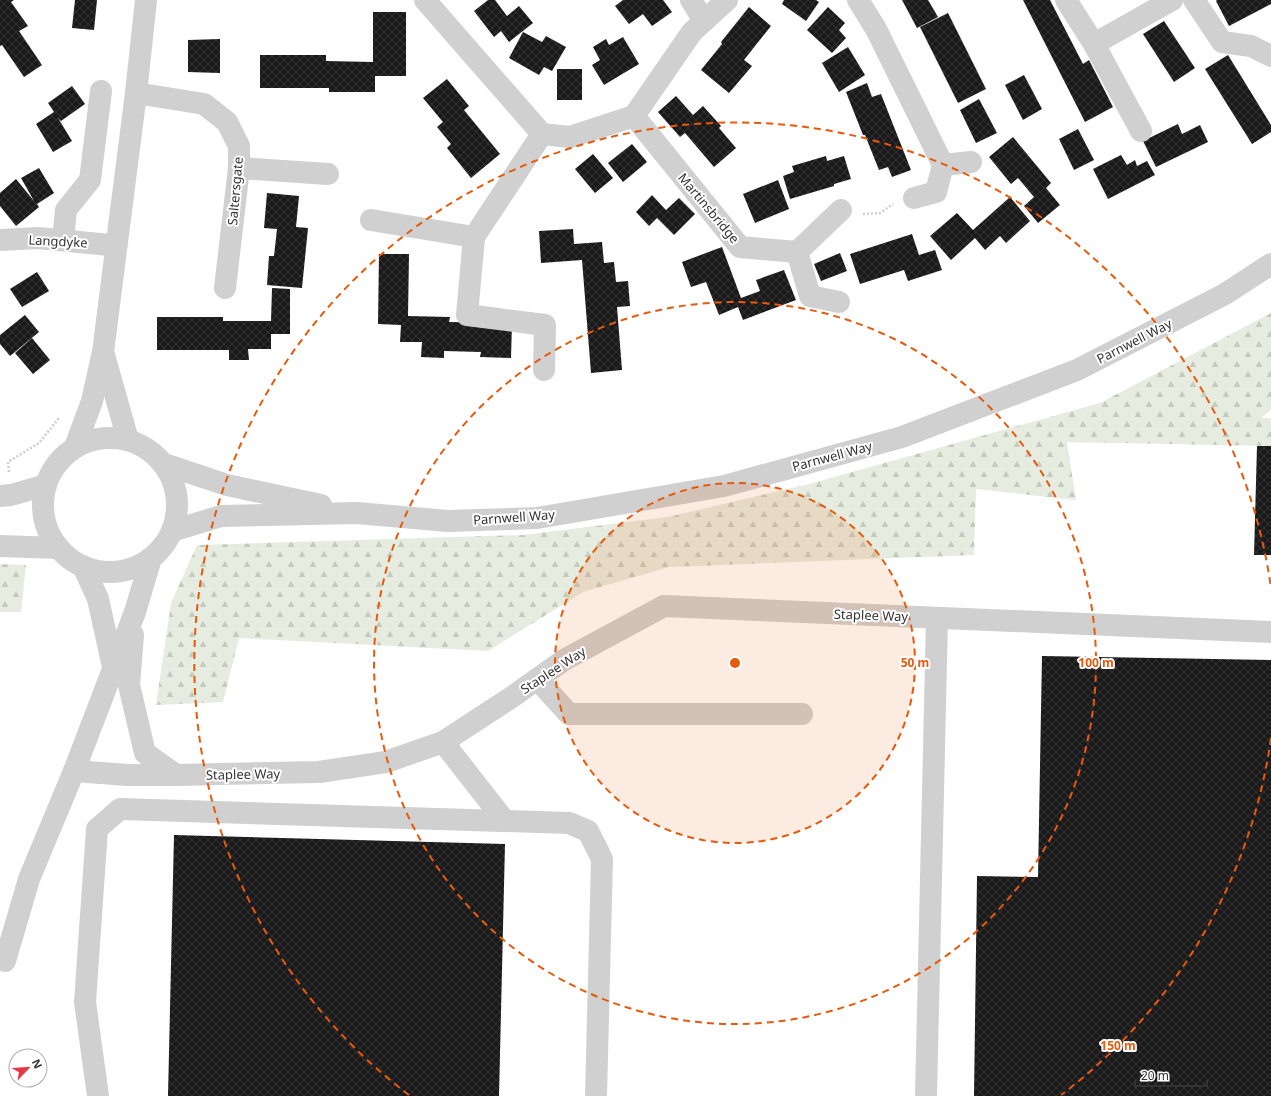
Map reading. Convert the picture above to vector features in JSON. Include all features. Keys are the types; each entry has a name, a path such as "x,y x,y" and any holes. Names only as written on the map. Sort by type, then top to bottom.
{"street":[{"path":"75,447 92,401 103,352 136,93 146,0"},
{"path":"425,0 542,134 570,136 634,116 692,32 727,0"},
{"path":"691,0 704,21"},
{"path":"858,0 876,29 943,165 936,192 914,198"},
{"path":"1066,0 1094,44 1141,132"},
{"path":"1094,44 1172,0"},
{"path":"1194,0 1222,42 1250,46 1271,56"},
{"path":"63,240 66,210 90,180 101,91"},
{"name":"Saltersgate","path":"136,93 204,104 227,122 239,146 239,168 225,288"},
{"name":"Martinsbridge","path":"634,116 740,247 797,252"},
{"path":"542,134 474,237 467,315 545,325 544,370"},
{"path":"943,165 971,162"},
{"path":"239,168 328,174"},
{"path":"839,302 810,296 797,252 841,210"},
{"path":"371,220 474,237"},
{"name":"Langdyke","path":"0,240 38,238 116,246"},
{"name":"Parnwell Way","path":"172,531 221,516 357,513 448,521 537,518 731,484 902,437 1077,370 1226,294 1271,264"},
{"path":"103,352 128,440"},
{"path":"104,438 128,440 148,449 164,464 174,485 177,508 172,531 163,546 151,558 135,567 118,571 100,571 83,566 70,558 59,548 48,529 44,507 46,485 53,470 75,447 92,440 104,438"},
{"name":"Parnwell Way","path":"164,464 227,485 357,513"},
{"path":"0,496 11,496 46,485"},
{"path":"0,546 59,548"},
{"path":"5,961 8,927 74,771 135,612 151,558"},
{"path":"83,566 98,599 113,667"},
{"name":"Staplee Way","path":"74,771 128,775 319,772 386,762 443,742 564,660 664,606 1271,632"},
{"path":"135,612 129,685 145,753 176,775"},
{"path":"926,1096 937,618"},
{"path":"537,679 569,714 802,714"},
{"path":"443,742 504,820"},
{"path":"98,1096 85,1002 97,829 120,809 569,823 588,832 602,859 596,1096"}],"path":[{"path":"841,210 862,214 880,213 905,194 914,198"}],"green space":[{"path":"1271,313 1271,410 1261,418 1271,418 1271,446 1067,442 1076,500 976,489 974,555 669,567 583,592 488,651 239,638 223,702 156,705 171,603 197,545 522,535 668,517 809,484 1100,403"},
{"path":"0,564 26,565 21,612 0,612"}],"building":[{"path":"0,0 14,0 11,2 28,26 19,31 42,65 24,77 2,45 0,46"},
{"path":"75,0 97,0 94,30 72,28"},
{"path":"488,0 495,0 507,16 519,6 533,23 509,42 501,31 494,37 474,11"},
{"path":"623,0 663,0 672,12 652,26 643,14 629,24 615,6"},
{"path":"784,0 816,0 819,2 806,21 782,4"},
{"path":"902,0 928,0 938,17 917,28"},
{"path":"1023,0 1050,0 1083,64 1089,60 1113,107 1085,122"},
{"path":"1271,0 1271,4 1229,26 1216,1"},
{"path":"749,7 771,26 744,60 752,66 729,93 701,70"},
{"path":"828,7 845,23 839,30 846,38 832,53 807,30"},
{"path":"373,12 406,12 406,76 375,76 375,92 329,92 329,88 260,88 260,55 326,55 326,61 373,62"},
{"path":"948,13 986,89 958,103 920,27"},
{"path":"1164,21 1195,68 1174,82 1143,34"},
{"path":"523,32 542,42 546,36 566,47 552,71 544,67 539,75 509,58"},
{"path":"623,37 639,64 604,85 592,65 600,60 593,47 606,39 609,45"},
{"path":"220,39 220,73 188,72 188,40"},
{"path":"848,47 865,75 839,92 822,63"},
{"path":"1228,55 1271,125 1271,132 1252,144 1205,69"},
{"path":"557,69 582,69 582,100 557,100"},
{"path":"1024,75 1042,109 1023,120 1005,85"},
{"path":"447,79 469,106 464,110 500,154 471,178 447,148 451,144 437,127 443,122 423,98"},
{"path":"867,83 872,97 881,94 911,170 892,177 888,167 879,170 846,92"},
{"path":"72,86 85,104 61,121 58,118 72,141 53,152 36,124 54,112 48,103"},
{"path":"676,96 693,115 703,106 721,126 719,128 736,148 714,167 685,133 680,137 658,112"},
{"path":"979,99 997,133 976,143 960,110"},
{"path":"1178,124 1182,134 1200,125 1208,142 1156,167 1143,141"},
{"path":"1078,129 1094,160 1074,170 1059,139"},
{"path":"1013,137 1051,183 1046,188 1060,205 1038,223 1024,206 1034,197 1018,178 1011,184 989,157"},
{"path":"632,144 647,162 623,182 608,163"},
{"path":"593,154 613,178 595,193 575,169"},
{"path":"1121,155 1127,165 1135,160 1137,166 1147,161 1155,175 1108,199 1093,169"},
{"path":"826,156 827,161 844,156 851,179 834,184 834,186 790,199 783,176 794,172 792,166"},
{"path":"39,168 54,193 37,204 39,207 16,226 0,206 0,193 16,179 34,201 21,178"},
{"path":"778,180 789,209 755,223 743,194"},
{"path":"267,193 299,196 296,227 308,228 302,288 267,285 269,256 274,256 277,229 264,228"},
{"path":"652,195 666,210 679,198 695,214 674,235 657,218 649,226 636,212"},
{"path":"1010,197 1030,221 1006,243 1000,236 985,250 975,238 951,260 930,236 957,213 973,230"},
{"path":"573,229 574,244 602,242 604,263 614,262 616,282 628,281 630,306 617,307 622,370 591,373 582,260 541,263 539,231"},
{"path":"912,234 919,255 935,250 942,270 908,281 904,270 860,284 850,254"},
{"path":"722,247 741,298 760,291 756,280 784,270 796,300 743,320 738,307 719,315 706,282 691,287 682,262"},
{"path":"840,253 847,271 821,281 814,264"},
{"path":"379,254 409,254 408,316 450,317 449,322 512,323 511,358 480,357 481,352 444,351 444,358 421,357 422,342 400,342 401,325 378,324"},
{"path":"37,272 49,291 22,307 10,289"},
{"path":"272,288 290,289 290,334 271,334 271,349 248,349 249,360 229,360 229,350 157,350 157,317 223,317 223,321 271,321"},
{"path":"25,315 39,332 10,356 0,344 0,335"},
{"path":"32,338 50,360 33,374 15,353"},
{"path":"1257,446 1271,446 1271,555 1254,555"},
{"path":"1042,656 1271,660 1271,1096 974,1096 977,876 1038,877"},
{"path":"174,835 505,844 499,1096 168,1096"}]}
